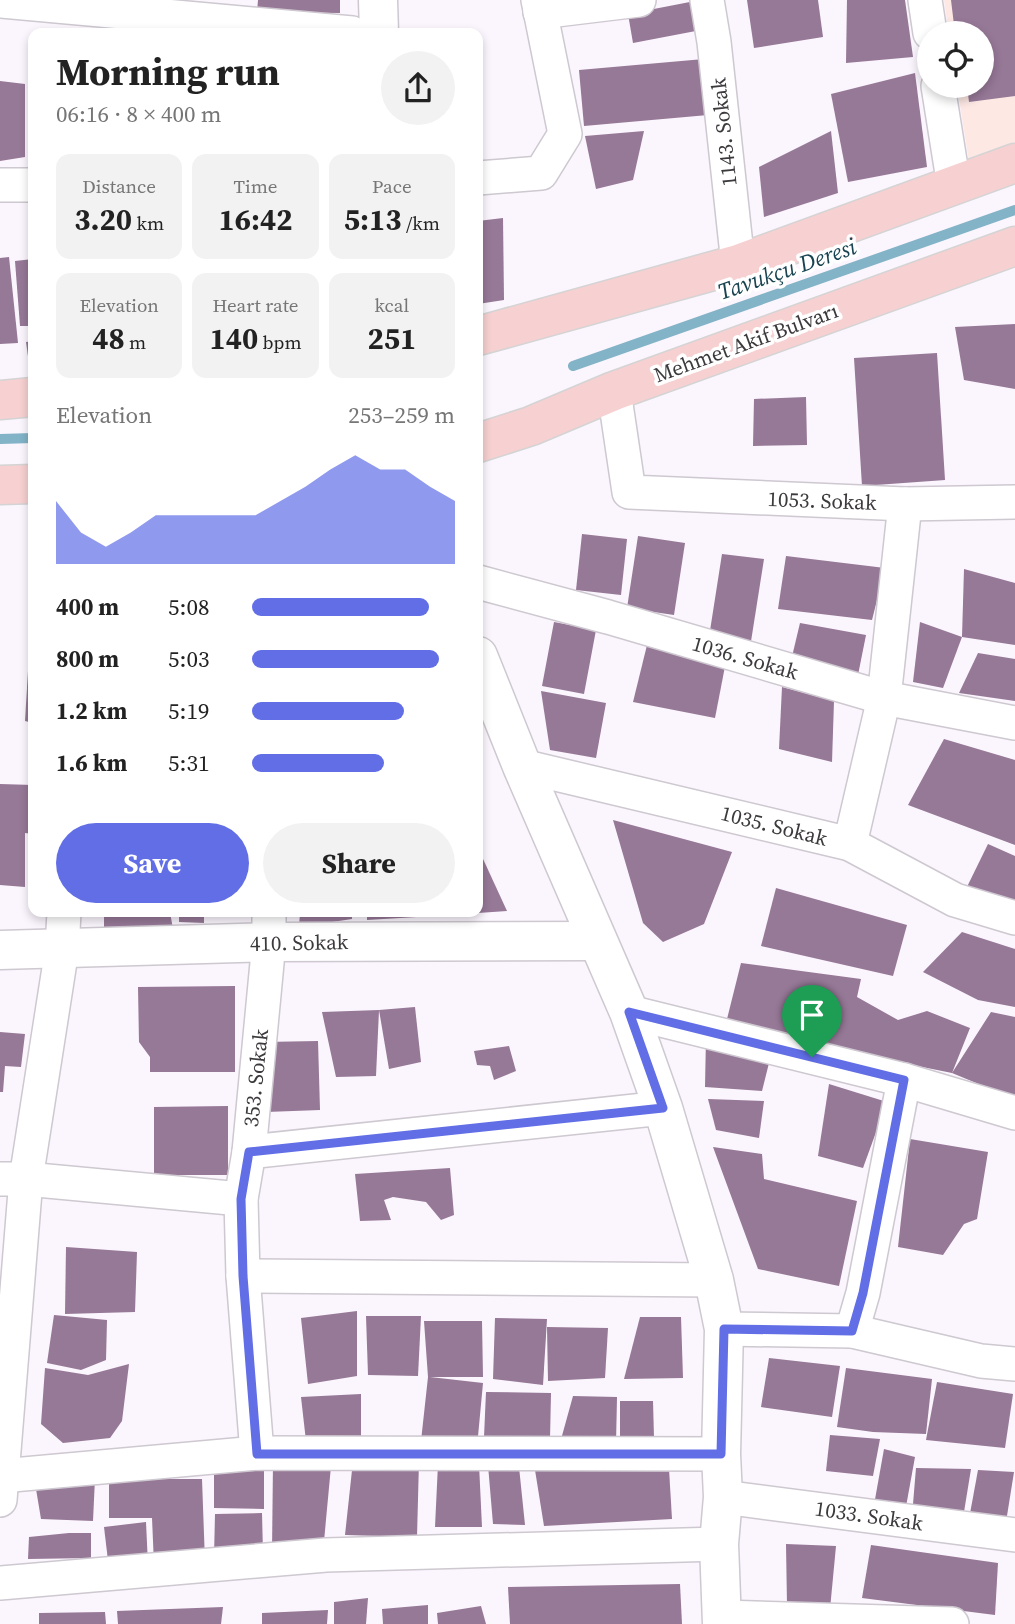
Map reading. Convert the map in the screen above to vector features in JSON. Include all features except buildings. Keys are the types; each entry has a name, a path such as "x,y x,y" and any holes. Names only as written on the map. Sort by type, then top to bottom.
{"main road":[{"path":"378,0 379,28"},
{"path":"483,335 738,264 1015,163"},
{"name":"Mehmet Akif Bulvarı","path":"483,441 531,426 614,391 1015,246"},
{"path":"0,400 28,397"},
{"path":"0,485 28,484"},
{"path":"483,668 522,766 629,1012 663,1108 714,1280 724,1329 721,1454 723,1497 719,1544 722,1620"},
{"path":"483,702 522,766"},
{"name":"410. Sokak","path":"0,950 62,949 269,927 597,941"}],"street":[{"path":"483,178 541,173 565,134 539,6 639,0"},
{"name":"1143. Sokak","path":"707,0 738,264"},
{"path":"925,0 928,21"},
{"path":"0,1 297,28"},
{"path":"940,98 954,186"},
{"path":"0,185 28,185"},
{"name":"1053. Sokak","path":"614,391 629,492 905,504 1015,502"},
{"path":"850,845 884,698 905,504"},
{"name":"1036. Sokak","path":"483,583 884,698 1015,723"},
{"name":"1035. Sokak","path":"522,766 850,845 955,900 1015,918"},
{"path":"64,917 62,949 13,1179 1,1488 257,1454 721,1454"},
{"name":"353. Sokak","path":"257,1454 243,1276 241,1199 249,1152 269,927"},
{"path":"629,1012 904,1080 1015,1113"},
{"path":"852,1331 863,1293 904,1080"},
{"path":"249,1152 663,1108"},
{"path":"13,1179 241,1199"},
{"path":"243,1276 714,1280"},
{"path":"724,1329 852,1331 981,1361 1015,1364"},
{"name":"1033. Sokak","path":"723,1497 1015,1535"},
{"path":"0,1583 326,1555 719,1544"},
{"path":"722,1620 952,1624"}],"shaded area":[{"path":"944,0 1015,0 1015,145 969,161 959,98 994,98 994,21 947,21"}],"waterway":[{"name":"Tavukçu Deresi","path":"573,366 1015,210"},
{"name":"Tavukçu Deresi","path":"0,439 28,438"}],"route":[{"path":"629,1012 812,1057 904,1080 863,1293 852,1331 724,1329 721,1454 257,1454 243,1276 241,1199 249,1152 663,1108 629,1012"}]}
